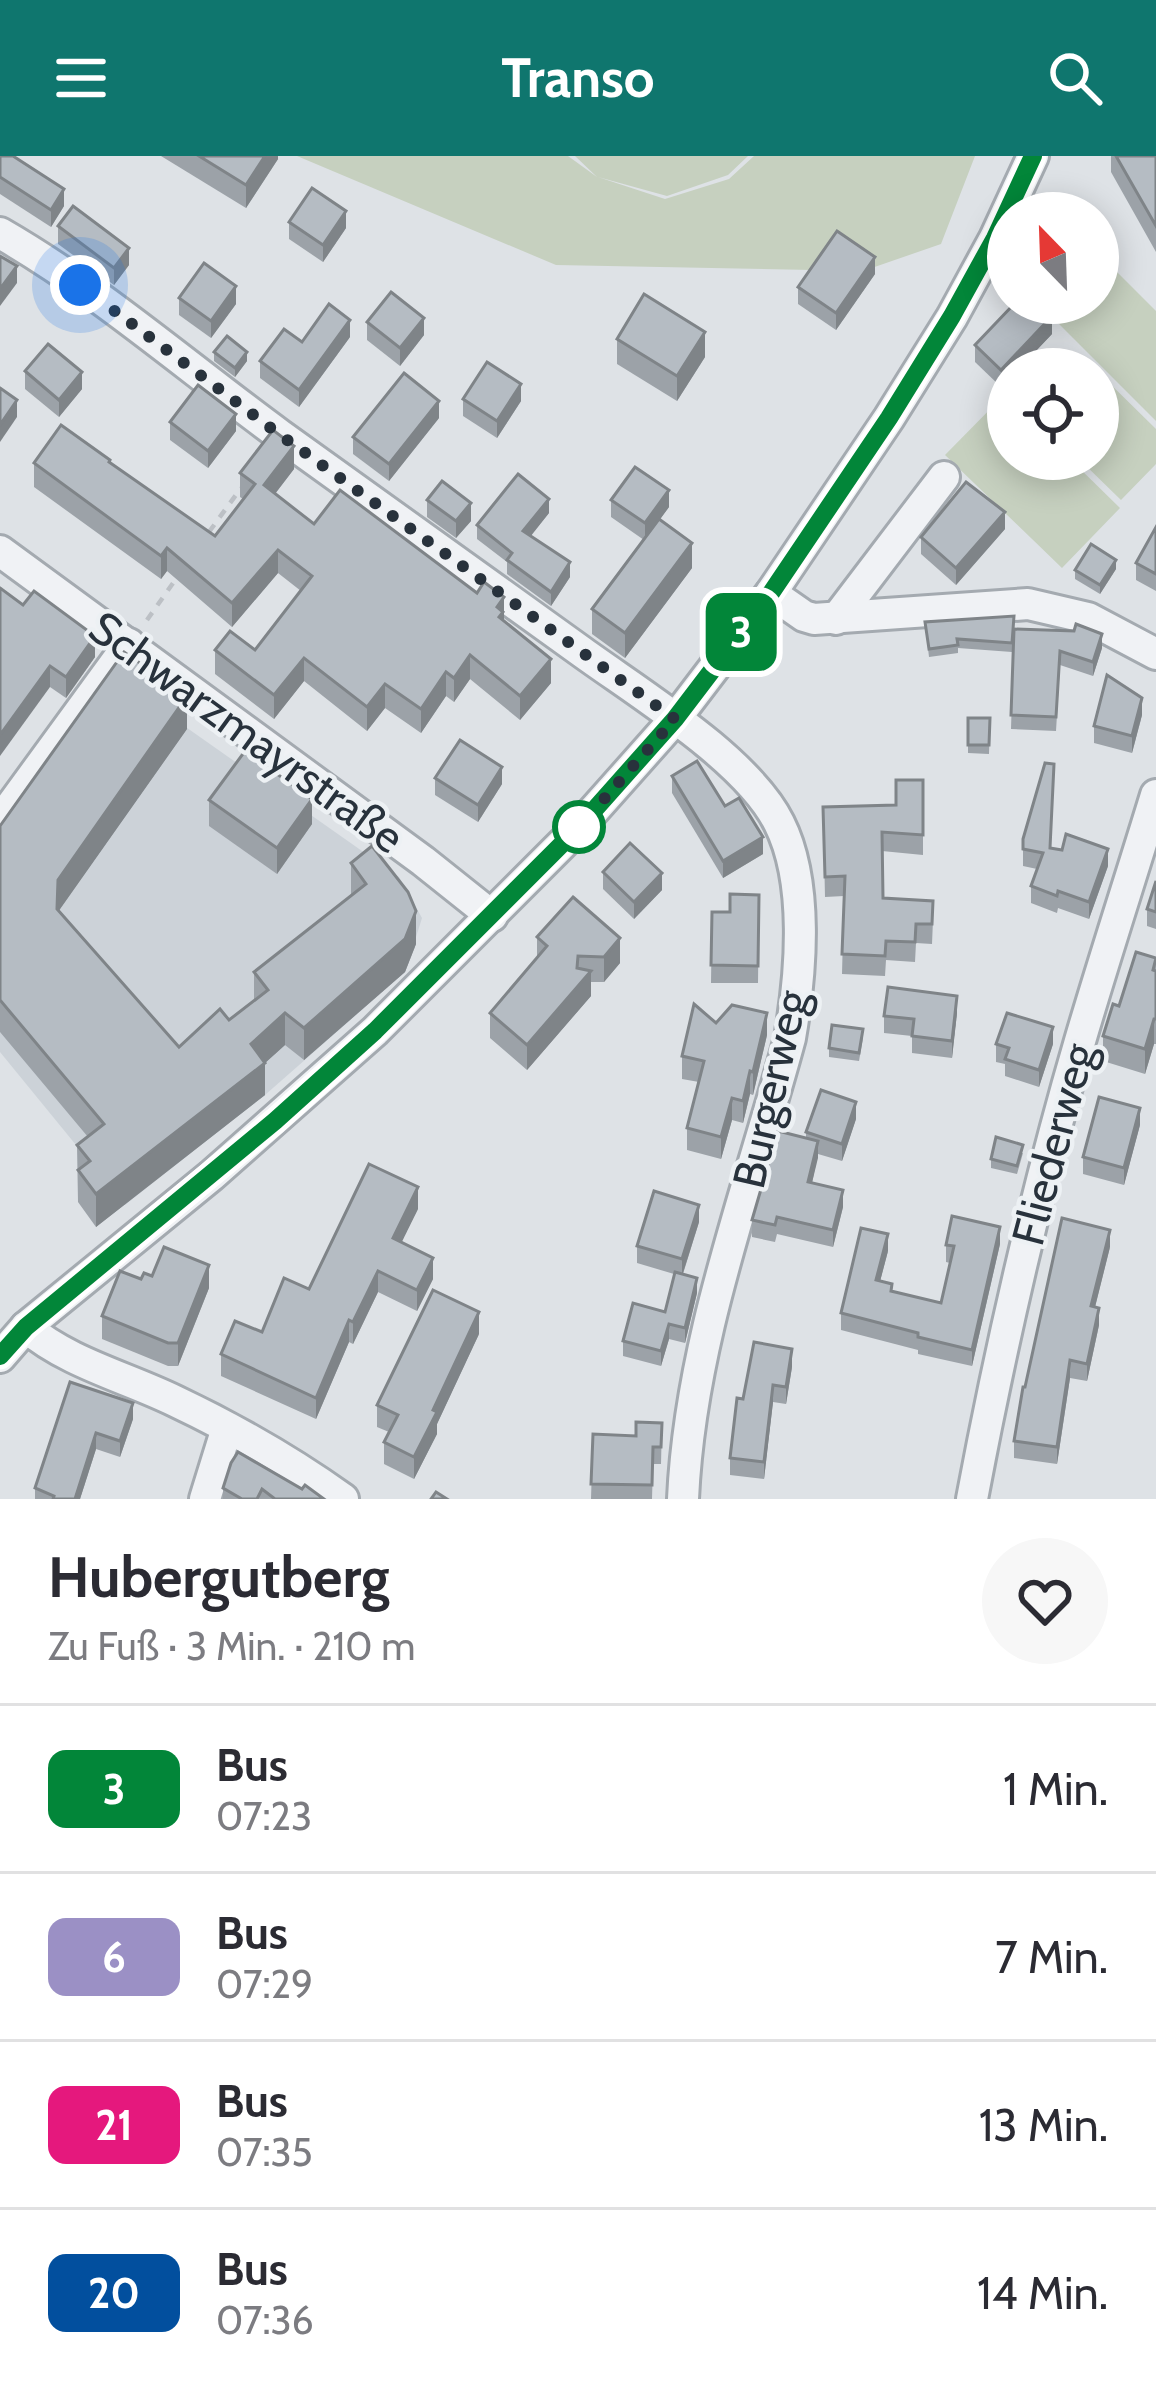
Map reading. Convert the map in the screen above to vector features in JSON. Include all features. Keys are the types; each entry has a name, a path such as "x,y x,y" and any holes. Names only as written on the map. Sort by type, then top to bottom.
{"street":[{"path":"0,1357 26,1327 307,1094 492,916 675,719 832,506 952,316 1033,156"},
{"name":"Burgerweg","path":"0,233 47,260 675,719 746,778 763,795 779,823 795,875 797,999 714,1306 692,1403 683,1499"},
{"path":"836,619 944,477"},
{"name":"Schwarzmayrstraße","path":"0,551 492,916"},
{"path":"771,593 804,616 836,619 1028,604 1088,618 1156,653"},
{"path":"0,820 129,644"},
{"name":"Fliederweg","path":"972,1499 1015,1290 1051,1147 1156,795"},
{"path":"26,1327 52,1348 227,1428 343,1499"},
{"path":"205,1499 227,1428"}],"path":[{"path":"211,530 252,472"},
{"path":"129,644 184,568"}],"shaded area":[{"path":"126,685 399,877 422,918 405,972 265,1095 125,1205 0,1052 0,860"}],"green space":[{"path":"297,156 568,156 597,177 575,156 748,156 728,175 667,196 598,177 665,199 729,179 754,156 975,156 941,244 863,271 556,265"},
{"path":"1119,274 1156,311 1156,421 1119,384 1119,348 1083,348 1059,324 1119,324"},
{"path":"1119,393 1156,429 1156,464 1121,500 1101,480 1119,480"},
{"path":"987,412 987,480 1091,480 1120,508 1062,568 945,455"}],"building":[{"path":"0,156 13,156 64,189 51,210 0,177"},
{"path":"199,156 265,156 246,185"},
{"path":"1116,156 1156,156 1156,226"},
{"path":"312,188 346,211 323,245 289,222"},
{"path":"73,206 129,248 114,268 58,226"},
{"path":"837,231 875,257 836,313 798,287"},
{"path":"0,256 17,266 0,289"},
{"path":"204,263 236,286 211,321 179,298"},
{"path":"391,292 424,318 400,348 367,322"},
{"path":"644,294 705,332 677,376 617,339"},
{"path":"329,304 350,320 299,390 260,361 284,329 302,342"},
{"path":"995,324 1044,324 1022,348 987,348 987,357 975,345"},
{"path":"227,336 247,352 235,368 214,352"},
{"path":"48,344 82,372 59,400 25,371"},
{"path":"487,362 521,384 497,421 463,399"},
{"path":"404,373 439,401 389,464 353,437"},
{"path":"198,385 236,414 208,451 170,422"},
{"path":"0,388 17,400 0,425"},
{"path":"61,425 215,536 255,484 240,473 273,430 294,446 264,485 314,524 340,490 477,593 484,582 504,597 497,607 503,612 499,617 551,659 520,696 470,655 454,678 446,672 421,709 385,684 367,707 304,658 274,695 215,650 230,631 255,650 312,576 278,550 232,603 167,548 161,556 34,463"},
{"path":"635,467 669,490 645,523 611,500"},
{"path":"518,474 549,499 523,531 570,562 551,592 507,560 512,553 477,525"},
{"path":"442,481 471,503 456,521 427,500"},
{"path":"966,482 1005,512 956,568 921,537"},
{"path":"659,519 692,543 625,633 592,609"},
{"path":"1156,527 1156,574 1136,563"},
{"path":"1091,544 1116,560 1100,585 1075,570"},
{"path":"0,588 23,605 34,591 95,636 66,677 50,666 0,735"},
{"path":"1014,616 1012,643 957,639 958,645 929,649 925,622"},
{"path":"1076,624 1102,634 1093,662 1060,651 1056,717 1011,715 1014,629 1074,631"},
{"path":"124,652 187,696 58,880 57,909 179,1047 220,1009 229,1020 268,990 254,972 366,884 351,863 372,846 408,892 416,911 405,939 304,1028 285,1013 251,1044 265,1063 96,1194 78,1170 90,1161 77,1145 104,1124 0,1000 0,826"},
{"path":"1107,675 1142,698 1132,736 1094,726"},
{"path":"968,718 990,718 989,745 968,745"},
{"path":"460,740 502,767 478,805 435,778"},
{"path":"245,751 312,799 277,848 209,800"},
{"path":"697,761 725,806 739,798 763,837 723,861 672,776"},
{"path":"1045,763 1054,764 1050,848 1062,850 1066,834 1108,849 1089,902 1031,886 1043,853 1023,849 1023,839"},
{"path":"896,780 923,780 923,835 882,832 883,898 933,901 932,924 916,924 915,942 886,941 885,956 842,954 845,876 825,877 823,807 896,805"},
{"path":"630,843 662,873 634,902 603,872"},
{"path":"1156,881 1156,912 1147,909"},
{"path":"730,894 759,895 758,966 711,965 712,912 730,912"},
{"path":"573,897 620,938 604,957 578,956 577,968 591,971 527,1045 490,1013 547,946 537,937"},
{"path":"1136,952 1156,958 1156,1019 1145,1049 1103,1036 1113,1004 1119,1006"},
{"path":"888,987 957,996 952,1041 912,1036 914,1019 884,1016"},
{"path":"694,1004 716,1023 732,1005 767,1013 743,1101 732,1098 721,1137 687,1128 704,1061 682,1056"},
{"path":"1007,1013 1053,1027 1039,1070 1005,1059 1009,1048 996,1044"},
{"path":"832,1025 863,1029 859,1053 829,1048"},
{"path":"821,1090 856,1102 842,1144 806,1132"},
{"path":"1099,1097 1140,1108 1124,1168 1083,1157"},
{"path":"778,1131 818,1141 808,1182 843,1190 833,1230 777,1217 775,1225 752,1220"},
{"path":"996,1137 1023,1145 1017,1166 991,1159"},
{"path":"369,1164 418,1187 393,1238 433,1258 417,1290 378,1271 353,1322 349,1320 316,1398 221,1354 235,1321 262,1332 284,1278 309,1289"},
{"path":"654,1191 699,1205 682,1259 637,1246"},
{"path":"952,1216 1000,1227 972,1350 841,1313 861,1228 888,1234 876,1280 892,1284 891,1291 941,1303 954,1246 946,1245"},
{"path":"1062,1218 1110,1230 1091,1306 1099,1308 1087,1364 1070,1360 1057,1447 1014,1441"},
{"path":"164,1247 209,1265 178,1343 102,1316 120,1271 141,1279 144,1273 152,1276"},
{"path":"675,1272 697,1278 685,1328 669,1324 661,1351 623,1341 633,1303 665,1312"},
{"path":"433,1290 479,1312 414,1457 384,1442 398,1415 377,1405"},
{"path":"754,1342 792,1349 786,1387 773,1385 764,1462 730,1458 737,1398 743,1399"},
{"path":"70,1382 133,1403 120,1441 96,1433 75,1499 53,1499 35,1488"},
{"path":"636,1422 662,1423 661,1447 653,1447 652,1485 591,1484 593,1434 636,1436"},
{"path":"238,1452 324,1499 275,1499 262,1489 257,1499 242,1499 223,1488"}],"bus line":[{"name":"3","path":"0,1356 26,1327 211,1176 375,1031 579,827 675,719 771,593 889,418 995,238 1033,156"}],"route":[{"path":"80,285 675,719 579,827"}]}
